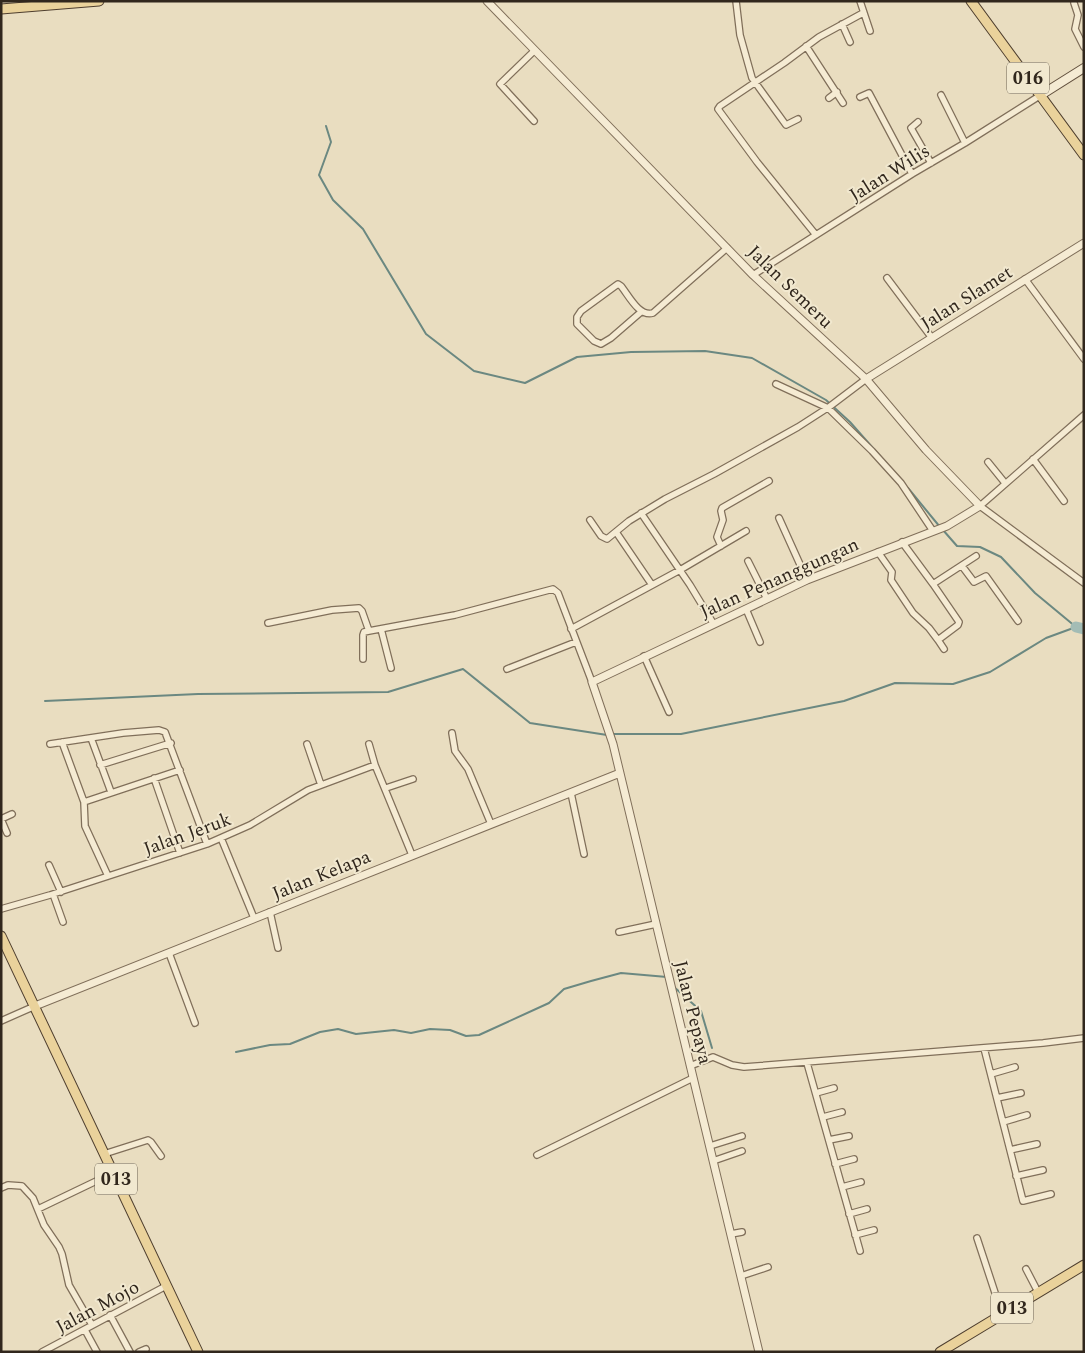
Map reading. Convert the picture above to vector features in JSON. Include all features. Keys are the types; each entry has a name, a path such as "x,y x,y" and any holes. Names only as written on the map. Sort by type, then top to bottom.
{"main road":[{"path":"1,9 99,1"},
{"name":"016","path":"971,1 1084,155"},
{"path":"1040,95 1084,68"},
{"name":"013","path":"1,936 198,1352"},
{"name":"013","path":"940,1352 1084,1264"}],"street":[{"name":"Jalan Semeru","path":"487,1 753,275 866,379 926,450 980,506 1083,582"},
{"path":"736,1 743,48 754,83 786,125 798,119"},
{"path":"860,1 870,31"},
{"path":"1074,3 1078,15 1075,29 1084,47"},
{"path":"816,235 718,110 720,106 806,46 863,12"},
{"path":"842,24 850,42"},
{"path":"806,46 844,103"},
{"path":"534,51 500,84 534,120"},
{"path":"829,98 837,92"},
{"path":"860,97 868,93 912,174"},
{"path":"941,95 965,143"},
{"name":"Jalan Wilis","path":"753,275 1040,95"},
{"path":"918,122 911,128 931,163"},
{"name":"Jalan Slamet","path":"866,379 1084,243"},
{"path":"641,312 612,338 601,344 594,341 577,324 577,317 581,311 618,284 641,312 653,313 727,248"},
{"path":"888,278 932,338"},
{"path":"1025,279 1084,359"},
{"path":"590,520 604,539 607,539 641,513 781,437 829,408 866,379"},
{"path":"776,384 829,408 872,450 901,483 935,530"},
{"path":"980,506 1084,415"},
{"path":"1033,459 1064,501"},
{"path":"988,462 1005,483"},
{"path":"721,546 717,536 723,520 722,508 770,480"},
{"name":"Jalan Penanggungan","path":"592,682 807,580 947,526 980,506"},
{"path":"641,513 713,623"},
{"path":"779,518 807,580"},
{"path":"571,629 680,570 746,531"},
{"path":"616,532 652,585"},
{"path":"902,542 959,622 958,626 938,640"},
{"path":"878,552 892,572 891,580 904,602 944,649"},
{"path":"933,584 976,556"},
{"path":"748,561 767,598"},
{"path":"962,566 974,582 986,576 1018,621"},
{"path":"363,658 364,632 455,615 553,589 558,593 592,682"},
{"path":"268,623 332,610 359,608 370,631"},
{"path":"746,609 760,642"},
{"path":"381,629 391,668"},
{"path":"507,669 576,642"},
{"path":"644,656 670,712"},
{"name":"Jalan Pepaya","path":"592,682 613,744 759,1352"},
{"path":"50,744 123,733 162,730 166,732 207,844"},
{"path":"452,732 455,751 468,769 491,824"},
{"path":"91,738 111,792"},
{"path":"62,742 84,802 85,826 108,876"},
{"path":"100,765 171,743"},
{"path":"307,744 320,786"},
{"path":"369,744 375,765 412,855"},
{"name":"Jalan Jeruk","path":"1,909 61,892 207,844 250,825 300,794 375,765"},
{"path":"84,802 180,770"},
{"name":"Jalan Kelapa","path":"35,1006 620,773"},
{"path":"154,778 180,853"},
{"path":"386,788 413,779"},
{"path":"571,793 584,854"},
{"path":"7,833 1,819 12,814"},
{"path":"220,838 254,918"},
{"path":"49,865 61,892"},
{"path":"53,894 63,922"},
{"path":"270,912 278,948"},
{"path":"619,932 656,924"},
{"path":"168,953 195,1024"},
{"path":"1,1021 35,1006"},
{"path":"690,1066 713,1057 728,1064 742,1067 984,1048 1084,1038"},
{"path":"984,1048 1023,1201 1051,1194"},
{"path":"807,1063 860,1251"},
{"path":"991,1074 1015,1067"},
{"path":"537,1155 693,1078"},
{"path":"816,1093 834,1088"},
{"path":"997,1098 1021,1093"},
{"path":"822,1117 842,1112"},
{"path":"1003,1122 1027,1115"},
{"path":"710,1146 742,1136"},
{"path":"829,1140 848,1136"},
{"path":"104,1154 146,1140 151,1142 161,1156"},
{"path":"1010,1150 1037,1144"},
{"path":"714,1162 742,1151"},
{"path":"835,1164 854,1159"},
{"path":"1016,1176 1044,1170"},
{"path":"38,1209 113,1173"},
{"path":"842,1187 861,1182"},
{"path":"1,1188 8,1185 22,1186 30,1194 44,1225 62,1254 72,1292 92,1325"},
{"path":"849,1214 867,1209"},
{"path":"855,1235 874,1230"},
{"path":"731,1234 742,1232"},
{"path":"977,1238 1002,1314"},
{"path":"741,1276 768,1267"},
{"path":"1026,1269 1038,1292"},
{"name":"Jalan Mojo","path":"42,1352 166,1286"},
{"path":"110,1315 130,1352"},
{"path":"84,1330 97,1352"}],"waterway":[{"path":"326,126 331,142 319,175 333,200 363,229 426,334 474,371 525,383 577,357 631,352 705,351 752,358 826,400 850,422 887,464"},
{"path":"908,488 940,527"},
{"path":"943,530 957,546 980,547 1001,557 1035,593 1076,627"},
{"path":"612,734 681,734 844,701 895,683 953,684 990,672 1046,638 1076,627"},
{"path":"1076,627 1084,629"},
{"path":"45,701 198,694 388,692 463,669 530,723 607,735"},
{"path":"236,1052 270,1045 290,1044 320,1032 338,1029 356,1034 394,1030 411,1033 430,1029 450,1030 466,1036 479,1035 549,1003 564,989 621,973 667,977"},
{"path":"674,987 701,1011 712,1048"}]}
